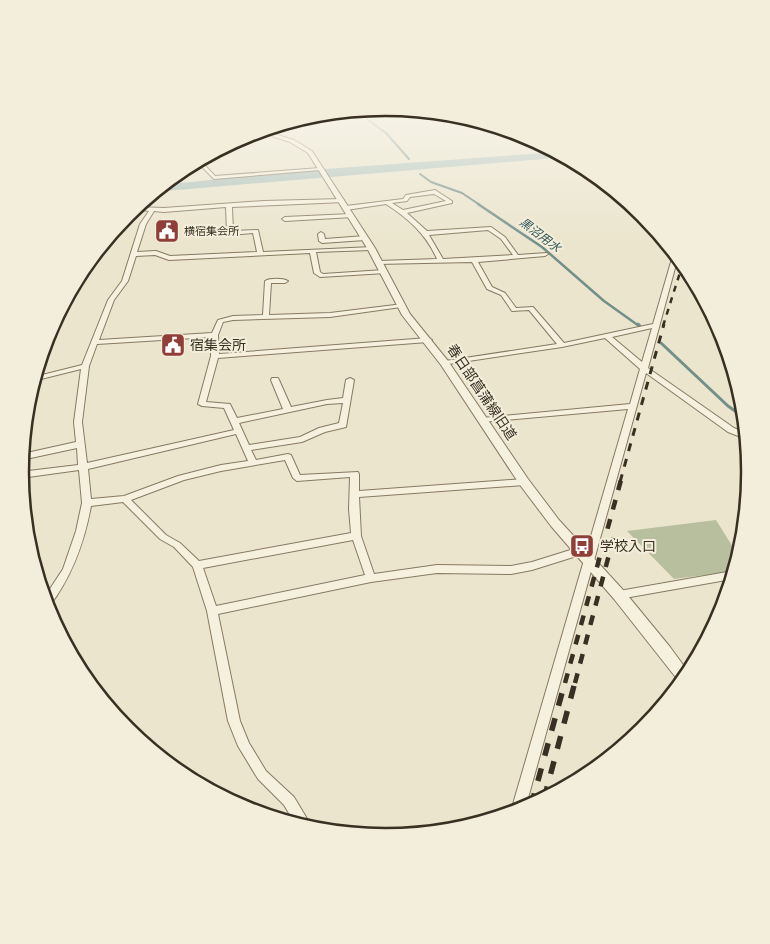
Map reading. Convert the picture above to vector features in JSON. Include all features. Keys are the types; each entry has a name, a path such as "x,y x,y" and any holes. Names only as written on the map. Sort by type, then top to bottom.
{"street":[{"name":"春日部菖蒲線旧道","path":"312,155 372,248 401,305 412,322 445,363 524,482 555,523 619,595 680,672"},
{"path":"203,166 214,178 322,172"},
{"path":"285,219 405,200 408,196 434,192 450,202 402,212"},
{"path":"388,203 402,212 427,234 440,261"},
{"path":"145,209 229,205 346,208"},
{"path":"229,205 230,233 256,231 260,254"},
{"path":"51,596 70,568 82,529 87,503 78,422 86,366 111,300 125,281 143,224 153,209"},
{"path":"427,234 489,228 503,238 517,257"},
{"path":"320,234 322,241 365,238"},
{"path":"134,254 156,253 169,258 372,248"},
{"path":"312,252 317,274 322,276 440,261 545,254"},
{"path":"474,260 489,288 503,294 514,310 531,308 562,345"},
{"path":"521,801 674,263"},
{"path":"266,317 268,281 285,281"},
{"path":"253,462 236,421 227,406 202,404 215,356 214,335 220,321 330,315 401,305"},
{"path":"445,363 562,345 657,325"},
{"path":"95,342 214,335"},
{"path":"607,336 645,369 731,430 739,433"},
{"path":"215,356 428,340"},
{"path":"42,377 86,366"},
{"path":"275,380 288,410"},
{"path":"247,448 302,438 322,430 343,425 350,380"},
{"path":"236,421 347,400"},
{"path":"482,420 634,406"},
{"path":"29,474 84,467 240,431"},
{"path":"30,455 81,444"},
{"path":"87,503 125,498 181,478 288,456 297,478 354,474 356,536 371,578"},
{"path":"354,494 524,482"},
{"path":"125,498 163,537 177,545 197,565 212,610 234,722 244,746 262,775 289,801 299,817"},
{"path":"197,565 356,536"},
{"path":"212,610 371,578 437,569 511,570 532,566 580,551"},
{"path":"619,595 725,576"}],"green space":[{"path":"716,520 733,547 727,572 674,579 627,531"}],"waterway":[{"name":"黒沼用水","path":"406,155 409,159"},
{"path":"170,188 298,175 550,156"},
{"name":"黒沼用水","path":"420,174 431,182 462,193 480,205"},
{"name":"黒沼用水","path":"478,204 542,247 604,301 639,326"},
{"name":"黒沼用水","path":"661,343 736,411"}],"railway":[{"path":"663,326 680,273"},
{"path":"620,482 664,324"},
{"path":"565,683 621,480"},
{"path":"575,683 615,532"},
{"path":"534,796 565,682"},
{"path":"546,790 575,682"}],"place":[{"name":"横宿集会所","path":"167,231"},
{"name":"宿集会所","path":"173,345"},
{"name":"学校入口","path":"582,546"}]}
